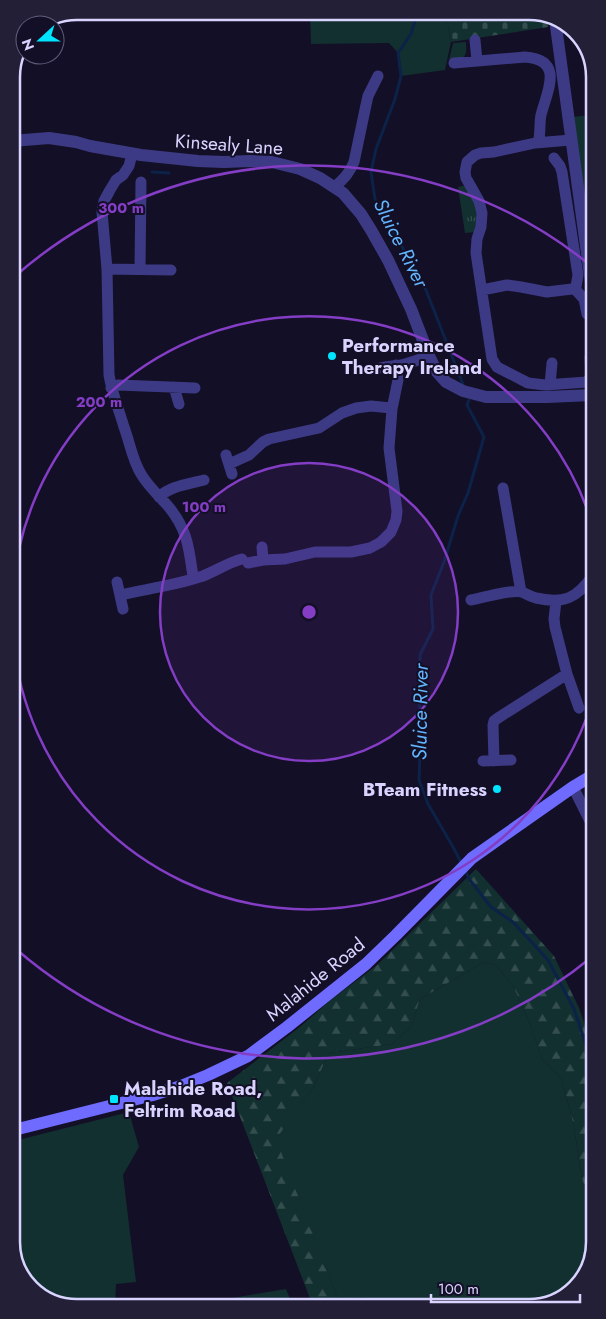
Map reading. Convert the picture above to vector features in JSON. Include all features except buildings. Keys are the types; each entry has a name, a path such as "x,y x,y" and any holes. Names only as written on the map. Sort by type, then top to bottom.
{"main road":[{"name":"Malahide Road","path":"20,1128 153,1095 208,1075 248,1056 366,964 472,858 586,779"}],"street":[{"path":"556,27 571,140 586,214"},
{"path":"475,40 477,61"},
{"path":"454,63 534,58 545,62 551,79 539,123 540,138 538,142"},
{"path":"335,187 348,175 354,162 368,96 378,76"},
{"name":"Kinsealy Lane","path":"20,141 49,138 132,154 198,161 272,162 300,169 335,187 349,199 361,214 388,260 437,372 446,382 463,391 486,397 586,395"},
{"path":"571,140 538,142 481,153 475,155 467,162 465,172 466,178 479,201 482,213 476,247 494,365 528,382 550,385 586,382"},
{"path":"132,154 130,166 116,180 104,201 102,212 108,269 111,388 130,451 141,475 180,522 190,549 193,578"},
{"path":"554,158 562,172 578,275 576,287 574,288"},
{"path":"140,269 141,182"},
{"path":"108,269 171,270"},
{"path":"482,290 507,285 547,292 574,288"},
{"path":"574,288 584,299 586,309"},
{"path":"380,368 414,362 429,356"},
{"path":"550,385 552,363"},
{"path":"120,595 184,581 203,575 231,562 284,560 315,552 358,551 370,548 381,542 391,532 396,520 397,511 390,454 392,409 398,380 396,365"},
{"path":"111,388 118,386 195,388"},
{"path":"174,387 178,404"},
{"path":"229,464 249,455 269,439 319,428 347,411 371,406 392,409"},
{"path":"159,497 170,489 204,480"},
{"path":"503,488 521,592"},
{"path":"262,547 264,560"},
{"path":"117,582 123,609"},
{"path":"471,600 521,592 536,598 560,601 577,593 586,585"},
{"path":"556,601 555,627 567,674 579,708"},
{"path":"512,760 488,761 494,721 567,674"},
{"path":"573,787 586,813"}],"green space":[{"path":"310,20 447,20 451,42 445,70 401,76 398,53 389,43 311,44"},
{"path":"447,20 533,20 548,23 548,27 451,42"},
{"path":"466,42 466,54 462,58 449,60 453,43"},
{"path":"586,116 586,215 572,117"},
{"path":"466,185 478,208 475,232 465,233 458,187"},
{"path":"476,869 554,956 579,1008 586,1028 586,1190 582,1179 574,1127 562,1079 542,1059 529,1021 513,986 496,965 484,962 420,999 411,1027 392,1044 329,1053 313,1088 276,1139 338,1299 310,1299 227,1083 376,966"},
{"path":"484,962 496,965 513,986 529,1021 542,1059 562,1079 574,1127 582,1179 586,1190 586,1250 576,1274 564,1287 548,1296 529,1299 373,1299 359,1297 338,1299 275,1139 313,1088 329,1053 392,1044 411,1027 420,999"},
{"path":"129,1112 139,1147 123,1175 136,1282 116,1284 115,1299 73,1299 58,1296 42,1287 30,1274 20,1250 20,1139"},
{"path":"286,1289 290,1299 226,1299"},
{"path":"359,1297 373,1299 354,1299"}],"waterway":[{"name":"Sluice River","path":"415,20 411,34 398,53 401,76 395,99 376,149 371,172 375,199 384,219 399,241 426,290 464,387"},
{"path":"152,172 169,173"},
{"name":"Sluice River","path":"462,864 428,804 419,780 421,728 419,697 420,655 433,629 431,595 444,562 458,516 468,493 484,437 467,405 469,400"},
{"path":"465,869 469,879 491,907 513,922 548,960 574,1009 586,1045"}],"place":[{"name":"Performance Therapy Ireland","path":"332,356"},
{"name":"BTeam Fitness","path":"497,789"},
{"name":"Malahide Road, Feltrim Road","path":"114,1099"}]}
